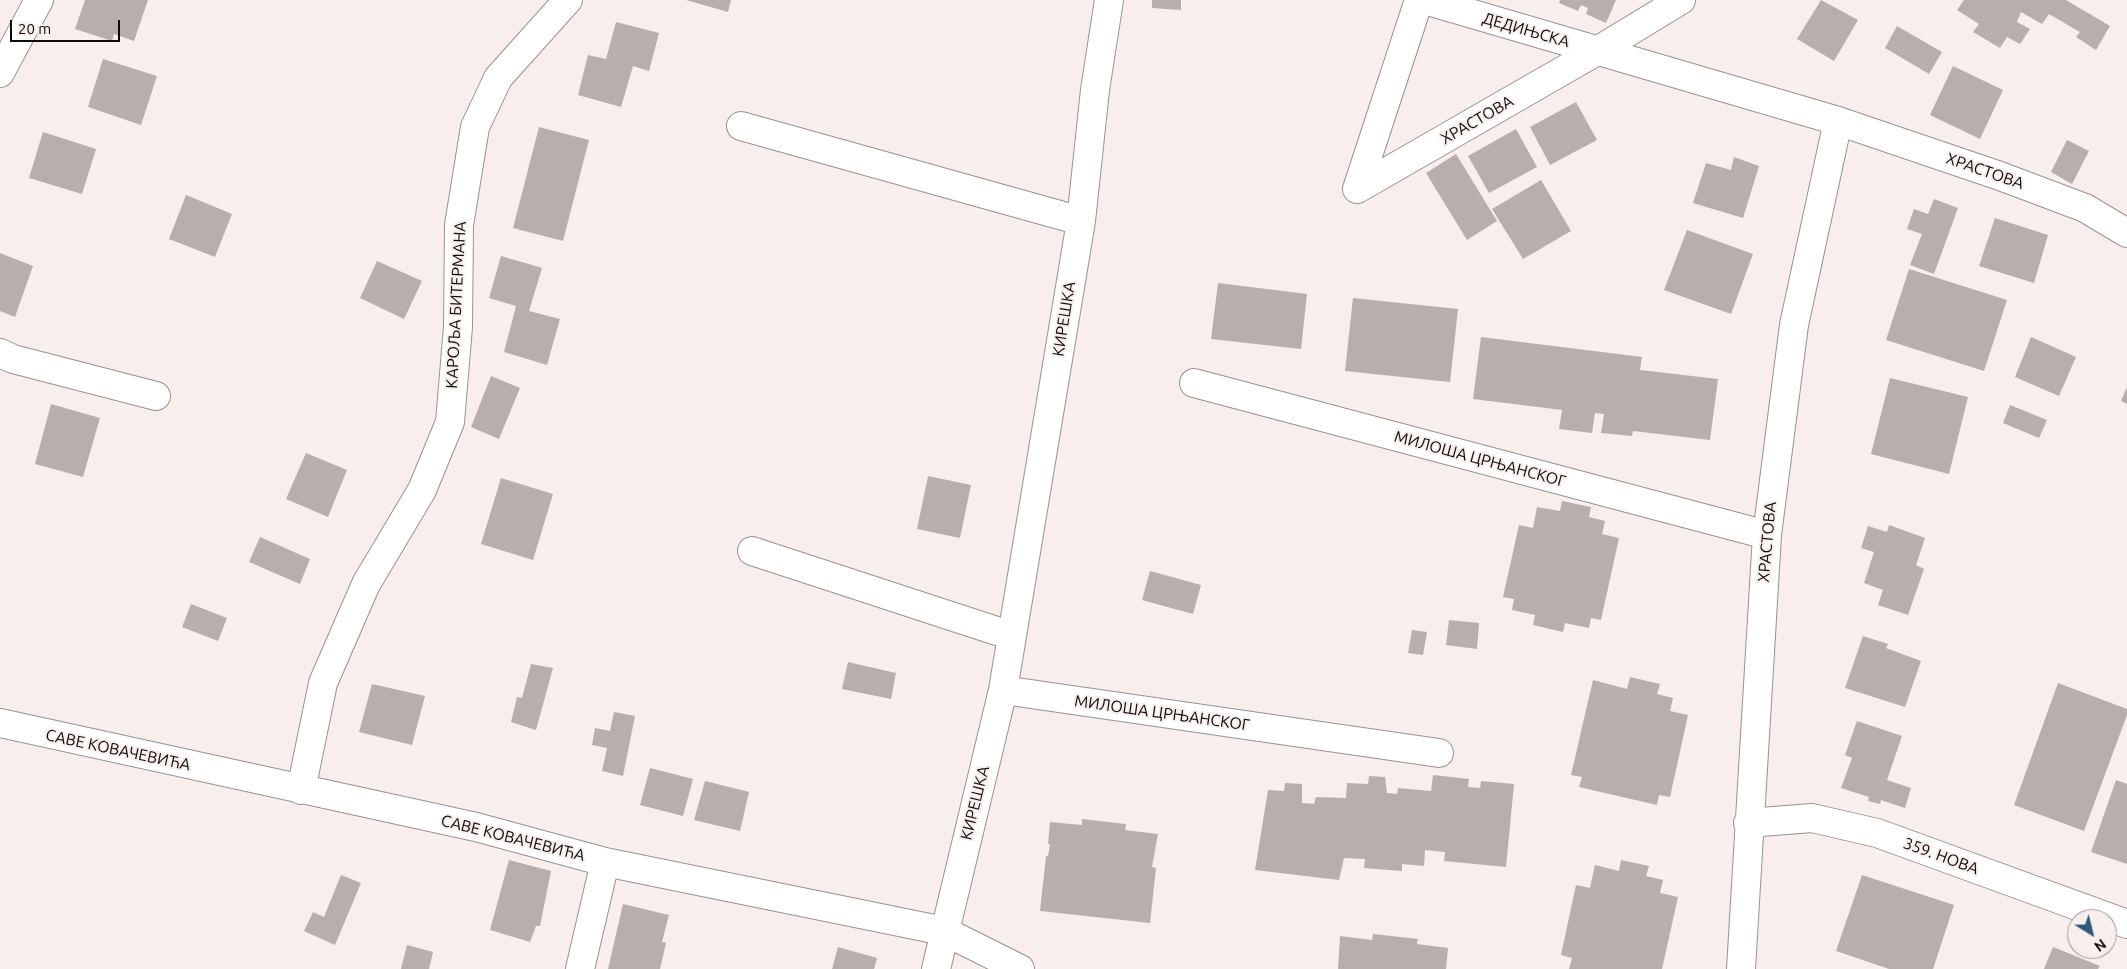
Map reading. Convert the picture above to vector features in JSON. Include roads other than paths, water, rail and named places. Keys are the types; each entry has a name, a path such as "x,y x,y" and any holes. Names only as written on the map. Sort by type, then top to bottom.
{"street":[{"path":"1,69 39,0"},
{"name":"КАРОЉА БИТЕРМАНА","path":"301,790 323,683 366,584 422,490 450,422 458,327 459,226 475,127 498,78 568,0"},
{"name":"КИРЕШКА","path":"936,969 1003,690 1081,221 1095,90 1109,0"},
{"name":"ХРАСТОВА","path":"1419,0 1357,189 1598,51 1681,0"},
{"name":"ДЕДИЊСКА","path":"1425,0 1598,51"},
{"name":"ХРАСТОВА","path":"1598,51 1838,121 2000,176 2085,208 2127,233"},
{"name":"ХРАСТОВА","path":"1742,969 1748,823 1766,535 1794,325 1838,121"},
{"path":"741,126 1081,221"},
{"path":"0,353 13,360 156,396"},
{"name":"МИЛОША ЦРЊАНСКОГ","path":"1194,383 1766,535"},
{"path":"752,551 1012,636"},
{"name":"МИЛОША ЦРЊАНСКОГ","path":"1003,690 1439,753"},
{"name":"САВЕ КОВАЧЕВИЋА","path":"0,724 476,827 605,862 944,932 1020,969"},
{"name":"359. НОВА","path":"1748,823 1812,818 1877,833 2127,924"},
{"path":"580,969 605,862"}]}
